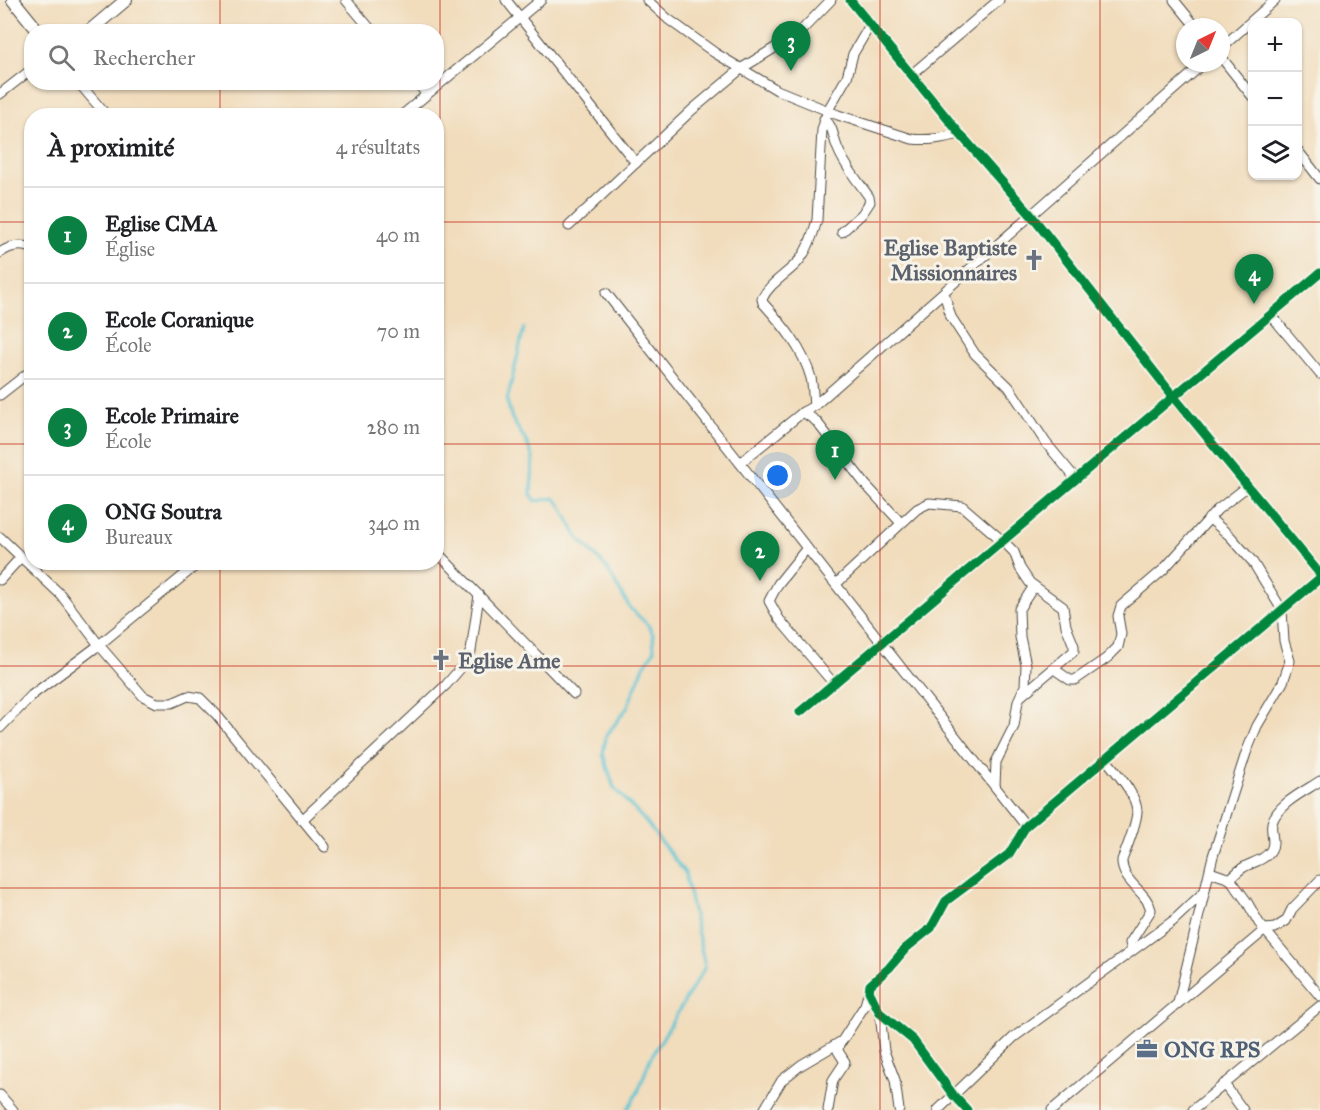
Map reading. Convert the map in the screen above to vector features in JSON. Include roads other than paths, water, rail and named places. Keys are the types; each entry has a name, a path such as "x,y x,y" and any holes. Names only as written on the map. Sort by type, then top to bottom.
{"street":[{"path":"13,0 32,24"},
{"path":"98,24 126,0"},
{"path":"346,0 366,24"},
{"path":"506,0 636,163"},
{"path":"444,79 541,0"},
{"path":"647,0 695,39 777,90 826,115 924,140 960,134"},
{"path":"569,226 692,110 742,68 799,33 831,0"},
{"path":"764,1110 782,1080 801,1065 839,1043 861,1011 874,979 889,968 906,948 931,928 946,901 1009,854 1026,826 1320,576 1174,397 1031,215 960,134 850,0"},
{"path":"911,75 999,0"},
{"path":"1174,0 1189,18"},
{"path":"1230,40 1275,0"},
{"path":"814,406 811,378 801,356 784,327 762,299 766,290 798,262 814,230 817,220 821,141 826,115 847,77 856,48 870,25"},
{"path":"1230,68 1248,91"},
{"path":"740,463 803,412 814,406 1194,72"},
{"path":"0,94 24,75"},
{"path":"85,90 100,108"},
{"path":"423,90 426,94"},
{"path":"410,108 431,90"},
{"path":"826,115 842,158 869,197 870,202 862,214 842,232"},
{"path":"1302,156 1320,179"},
{"path":"0,253 15,246 24,247"},
{"path":"800,712 1320,273"},
{"path":"606,293 1026,826"},
{"path":"942,294 945,296 951,317 975,354 1009,387 1046,443 1076,479"},
{"path":"1271,315 1320,374"},
{"path":"0,395 24,376"},
{"path":"803,412 816,422 865,484 901,523"},
{"path":"1053,669 1070,680 1076,680 1107,658 1118,647 1120,640 1118,616 1120,606 1163,570 1209,518 1248,486"},
{"path":"836,584 901,523 924,505 962,506 1014,552 1020,568 1034,586 1063,607 1066,626 1074,646 1071,654 1021,696"},
{"path":"1178,1003 1204,892 1246,753 1257,726 1290,667 1283,635 1282,610 1252,561 1230,536 1209,518"},
{"path":"0,537 24,560"},
{"path":"807,548 778,584 769,601 779,618 834,684"},
{"path":"0,580 21,557"},
{"path":"444,559 574,694"},
{"path":"35,570 61,595 99,645 144,696 157,703 172,703 188,696 200,698 216,714 325,847"},
{"path":"0,728 32,695 99,645 190,570"},
{"path":"995,786 996,762 1014,726 1018,701 1025,686 1026,665 1020,637 1019,609 1034,586"},
{"path":"302,820 446,685 465,663 471,651 479,595"},
{"path":"1106,759 1128,791 1137,810 1121,867 1146,899 1151,910 1130,943 1132,950"},
{"path":"1230,879 1245,867 1261,860 1269,852 1273,847 1271,827 1281,808 1320,781"},
{"path":"1210,872 1230,879 1248,902 1258,923 1266,929 1320,996"},
{"path":"1052,1110 1266,929 1275,928 1286,921 1296,904 1320,880"},
{"path":"938,1110 1014,1037 1173,921 1204,892"},
{"path":"869,991 880,1014 884,1051 895,1080 898,1110"},
{"path":"1193,1110 1320,1006"},
{"path":"880,1014 913,1040 967,1110"},
{"path":"828,1110 833,1080 844,1062 838,1051 839,1043"},
{"path":"1224,1084 1243,1110"},
{"path":"0,1095 13,1110"}],"waterway":[{"path":"524,328 507,401 512,419 526,441 533,458 531,494 536,501 554,498 560,504 578,538 606,567 630,608 648,625 653,634 654,651 644,666 627,708 606,736 603,754 614,788 645,821 685,873 705,967 650,1059 638,1092 627,1110"}],"place":[{"name":"Ecole Primaire","path":"791,71"},
{"name":"Eglise Baptiste Missionnaires","path":"1034,260"},
{"name":"ONG Soutra","path":"1254,304"},
{"name":"Eglise CMA","path":"835,480"},
{"name":"Ecole Coranique","path":"760,581"},
{"name":"Eglise Ame","path":"441,660"},
{"name":"ONG RPS","path":"1147,1049"}]}
